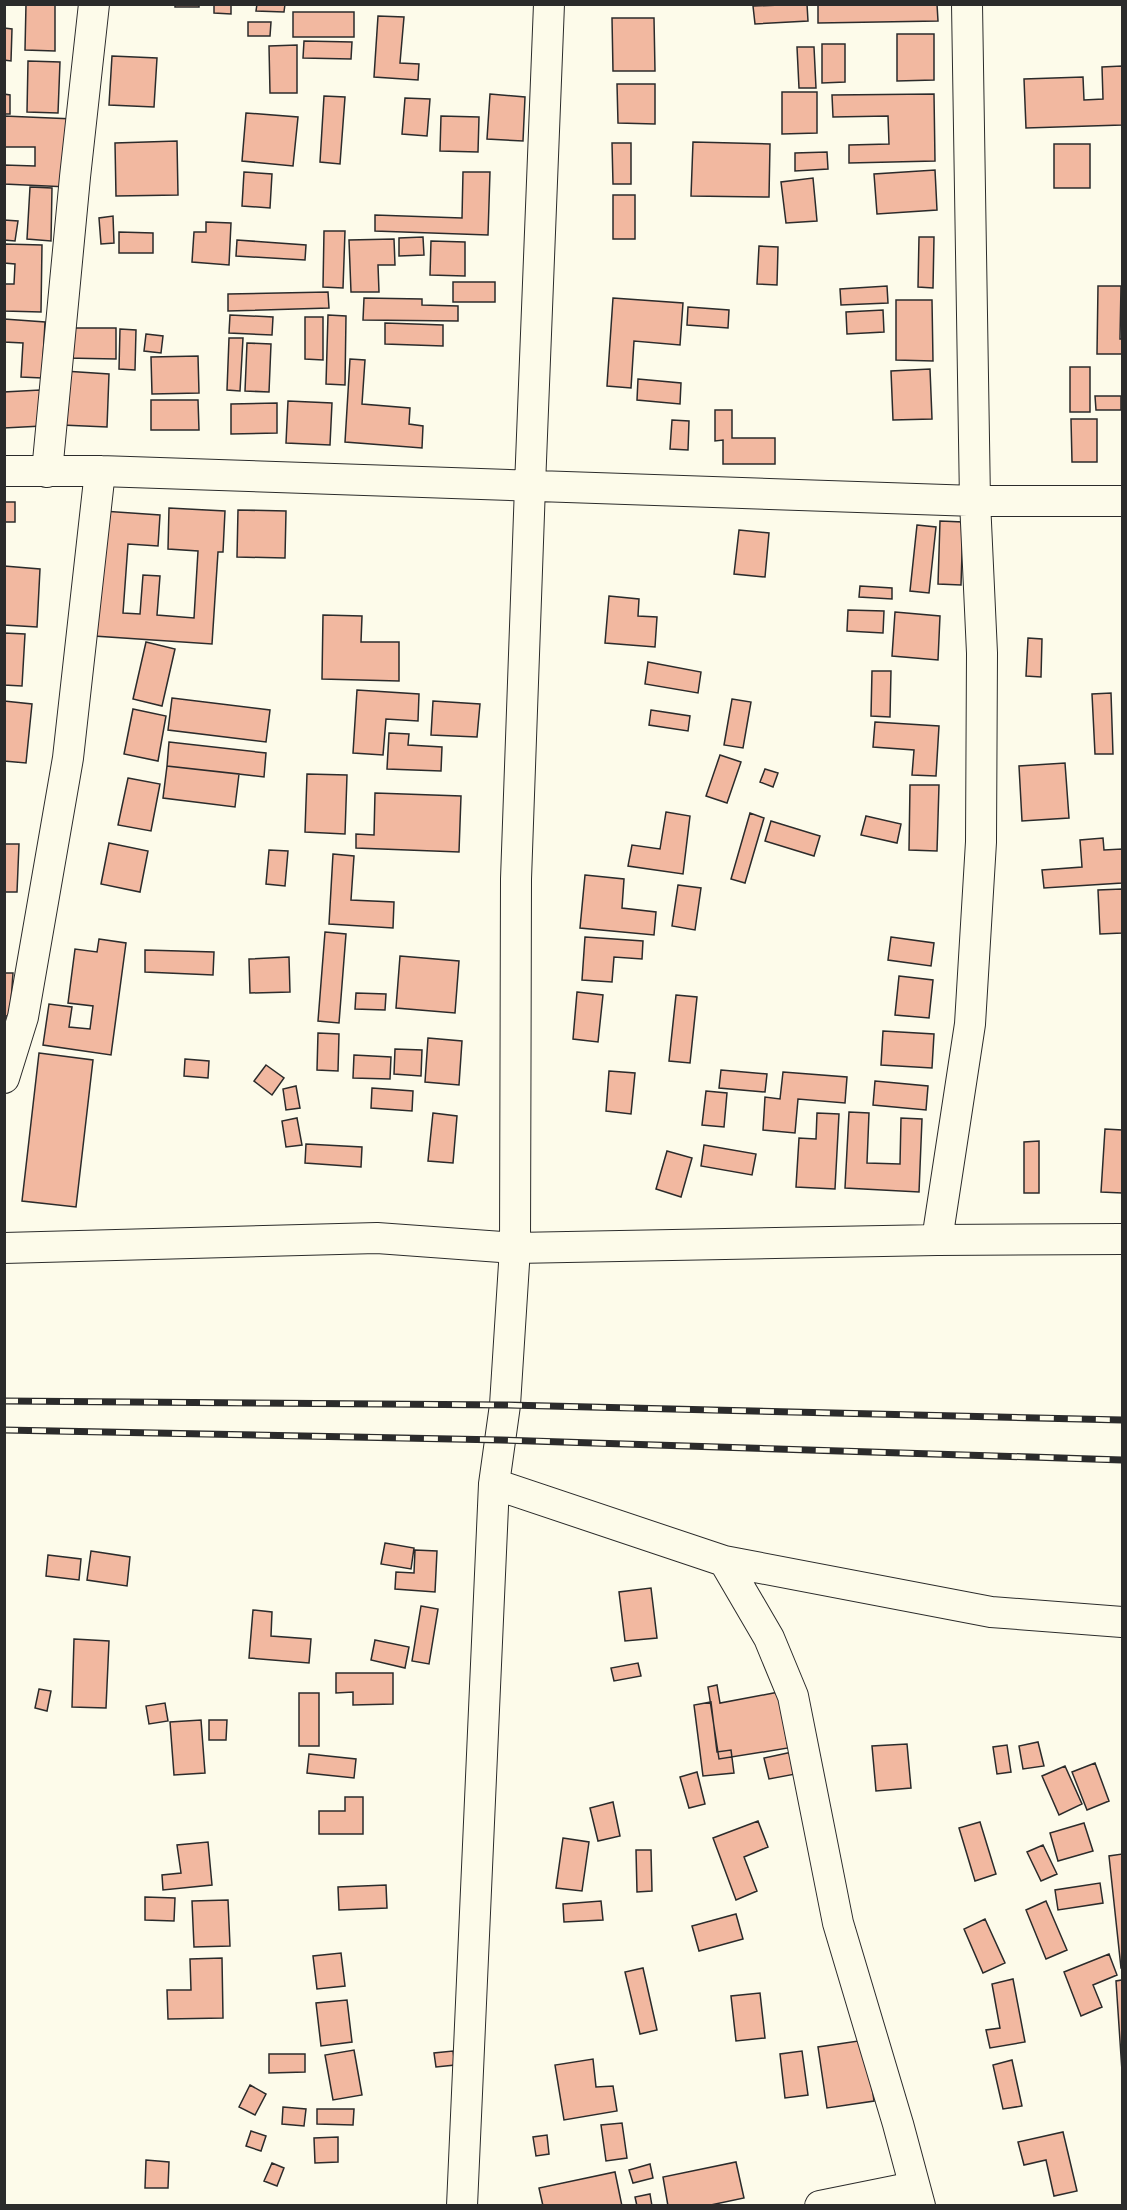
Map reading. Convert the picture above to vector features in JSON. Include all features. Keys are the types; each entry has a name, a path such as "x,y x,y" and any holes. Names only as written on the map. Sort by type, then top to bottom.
{"street":[{"path":"47,472 94,4"},
{"path":"462,2205 494,1484 505,1404 515,1248 516,879 549,4"},
{"path":"937,1240 970,1024 981,842 982,653 975,501 967,4"},
{"path":"4,471 100,471 975,501 1122,501"},
{"path":"4,1078 23,1017 68,758 100,471"},
{"path":"4,1248 377,1238 515,1248 1122,1239"},
{"path":"494,1484 724,1561 991,1612 1122,1622"},
{"path":"724,1561 769,1638 794,1696 838,1923 917,2196 819,2205"}],"building":[{"path":"26,4 55,4 55,51 25,50"},
{"path":"175,4 199,4 199,7 175,7"},
{"path":"214,4 231,4 231,14 214,13"},
{"path":"257,4 285,4 284,12 256,11"},
{"path":"807,4 808,21 755,24 753,6"},
{"path":"818,4 937,4 938,21 818,23"},
{"path":"293,12 354,12 354,37 293,37"},
{"path":"378,16 404,17 400,63 419,64 418,80 374,77"},
{"path":"612,18 654,18 655,71 613,71"},
{"path":"248,22 271,22 270,36 248,36"},
{"path":"4,28 12,29 11,61 4,60"},
{"path":"897,34 934,34 934,80 897,81"},
{"path":"304,41 352,42 351,59 303,58"},
{"path":"822,44 845,44 845,82 822,83"},
{"path":"297,45 297,93 270,93 269,46"},
{"path":"797,47 814,47 816,88 799,88"},
{"path":"112,56 157,58 154,107 109,105"},
{"path":"28,61 60,62 58,113 27,112"},
{"path":"1122,66 1122,125 1026,128 1024,79 1083,77 1084,100 1103,99 1102,67"},
{"path":"617,84 655,84 655,124 618,123"},
{"path":"782,92 817,92 817,133 782,134"},
{"path":"4,94 10,95 10,114 4,114"},
{"path":"490,94 525,97 523,141 487,139"},
{"path":"934,94 935,161 849,163 849,145 889,144 888,116 833,117 832,95"},
{"path":"324,96 345,97 340,164 320,162"},
{"path":"405,98 430,99 427,136 402,134"},
{"path":"246,113 298,117 293,166 242,161"},
{"path":"4,116 74,119 68,187 4,184 4,165 35,166 35,147 4,147"},
{"path":"441,116 479,117 478,152 440,151"},
{"path":"177,141 178,195 116,196 115,143"},
{"path":"693,142 770,144 769,197 691,196"},
{"path":"612,143 631,143 631,184 613,184"},
{"path":"1054,144 1090,144 1090,188 1054,188"},
{"path":"827,152 828,169 795,171 795,153"},
{"path":"935,170 937,210 877,214 874,174"},
{"path":"244,172 272,174 270,208 242,206"},
{"path":"463,172 490,172 488,235 375,231 375,215 462,218"},
{"path":"813,178 817,221 786,223 781,182"},
{"path":"30,187 52,188 51,241 27,239"},
{"path":"613,195 635,195 635,239 613,239"},
{"path":"113,216 114,243 101,244 99,218"},
{"path":"4,220 18,221 15,241 4,240"},
{"path":"206,222 231,223 229,265 192,262 194,232 206,232"},
{"path":"324,231 345,231 343,288 323,287"},
{"path":"119,232 153,233 153,253 119,253"},
{"path":"423,237 424,255 399,256 399,238"},
{"path":"919,237 934,237 933,288 918,287"},
{"path":"394,239 395,265 378,265 379,292 351,292 349,240"},
{"path":"237,240 306,245 305,260 236,256"},
{"path":"431,241 465,242 465,276 430,275"},
{"path":"4,244 42,245 41,312 4,311 4,284 14,284 15,264 4,263"},
{"path":"759,246 778,247 777,285 757,284"},
{"path":"453,282 495,282 495,302 453,302"},
{"path":"887,286 888,303 841,305 840,289"},
{"path":"1098,286 1121,286 1122,354 1097,354"},
{"path":"328,292 329,308 228,311 228,294"},
{"path":"364,298 422,299 422,305 458,306 458,321 363,320"},
{"path":"613,298 683,303 680,345 634,341 631,388 607,386"},
{"path":"896,300 932,300 933,361 896,360"},
{"path":"688,307 729,310 728,328 687,325"},
{"path":"883,310 884,332 847,334 846,312"},
{"path":"230,315 273,317 272,335 229,333"},
{"path":"328,315 346,316 345,385 326,384"},
{"path":"305,317 323,317 323,360 305,359"},
{"path":"4,319 45,322 42,378 21,377 23,343 4,342"},
{"path":"385,323 443,325 443,346 385,344"},
{"path":"67,328 116,328 116,359 66,358"},
{"path":"120,329 136,330 135,370 119,369"},
{"path":"146,334 163,336 161,353 144,351"},
{"path":"229,338 243,338 240,391 227,390"},
{"path":"247,343 271,344 269,392 245,391"},
{"path":"198,356 199,393 152,394 151,357"},
{"path":"350,359 365,360 362,404 410,408 409,424 423,426 422,448 345,442"},
{"path":"1070,367 1090,367 1090,412 1070,412"},
{"path":"930,369 932,419 893,420 891,371"},
{"path":"64,371 109,374 107,427 62,425"},
{"path":"638,379 681,383 680,404 637,400"},
{"path":"40,390 42,426 4,428 4,392"},
{"path":"1095,396 1121,396 1121,410 1096,410"},
{"path":"151,400 198,400 199,430 151,430"},
{"path":"288,401 332,403 330,445 286,443"},
{"path":"277,403 277,433 231,434 231,404"},
{"path":"715,410 732,410 732,438 775,438 775,464 723,464 723,440 715,441"},
{"path":"1071,419 1097,419 1097,462 1072,462"},
{"path":"672,420 689,421 688,450 670,449"},
{"path":"4,502 15,502 15,522 4,522"},
{"path":"169,508 225,511 223,552 218,552 212,644 94,636 103,511 160,515 158,546 128,544 123,613 140,614 143,575 160,576 157,615 194,618 198,551 168,549"},
{"path":"238,510 286,511 285,558 237,557"},
{"path":"940,521 963,522 961,585 938,584"},
{"path":"917,525 936,527 929,593 910,591"},
{"path":"739,530 769,533 765,577 734,574"},
{"path":"4,566 40,569 37,627 4,625"},
{"path":"860,586 892,588 892,599 859,597"},
{"path":"609,596 639,599 638,616 657,617 655,647 605,643"},
{"path":"848,610 884,611 883,633 847,631"},
{"path":"895,612 940,616 938,660 892,656"},
{"path":"323,615 362,616 361,642 399,642 399,681 322,679"},
{"path":"4,633 25,634 22,686 4,685"},
{"path":"1028,638 1042,639 1041,677 1026,676"},
{"path":"146,642 175,649 162,706 133,699"},
{"path":"648,662 701,672 698,693 645,684"},
{"path":"872,671 891,671 890,717 871,716"},
{"path":"357,690 419,694 418,721 386,719 383,755 353,753"},
{"path":"1111,693 1113,754 1095,754 1092,694"},
{"path":"172,698 270,710 266,742 168,730"},
{"path":"732,699 751,702 743,748 724,745"},
{"path":"4,701 32,704 26,763 4,761"},
{"path":"433,701 480,704 477,737 431,735"},
{"path":"133,709 166,716 158,761 124,754"},
{"path":"651,710 690,716 688,731 649,725"},
{"path":"875,722 939,726 936,776 912,775 914,750 873,747"},
{"path":"389,733 409,734 408,745 442,747 441,771 387,769"},
{"path":"169,742 266,753 264,777 167,766"},
{"path":"720,755 741,762 727,803 706,796"},
{"path":"1065,763 1069,818 1022,821 1019,766"},
{"path":"167,766 239,774 235,807 163,798"},
{"path":"765,769 778,773 773,787 760,782"},
{"path":"307,774 347,775 345,834 305,832"},
{"path":"128,778 160,784 151,831 118,825"},
{"path":"910,785 939,785 937,851 909,850"},
{"path":"375,793 461,796 459,852 356,848 356,834 374,835"},
{"path":"666,812 690,816 683,874 628,866 632,845 660,849"},
{"path":"750,813 764,818 745,883 731,879"},
{"path":"866,816 901,824 897,843 861,835"},
{"path":"771,821 820,836 814,856 765,841"},
{"path":"1103,838 1104,850 1122,849 1122,883 1044,888 1042,870 1082,867 1080,840"},
{"path":"109,843 148,851 140,892 101,884"},
{"path":"4,844 19,844 17,892 4,892"},
{"path":"269,850 288,851 285,886 266,884"},
{"path":"333,854 354,856 351,900 394,902 393,928 329,924"},
{"path":"585,875 624,879 622,908 656,912 654,935 580,928"},
{"path":"678,885 701,888 695,930 672,926"},
{"path":"1122,889 1122,933 1100,934 1098,890"},
{"path":"325,932 346,934 339,1023 318,1021"},
{"path":"585,937 643,941 642,959 614,957 612,982 582,980"},
{"path":"891,937 934,943 931,966 888,960"},
{"path":"99,939 126,943 111,1055 43,1045 49,1004 72,1007 69,1027 90,1029 93,1006 68,1003 75,949 97,952"},
{"path":"145,950 214,952 213,975 145,972"},
{"path":"400,956 459,961 455,1013 396,1008"},
{"path":"289,957 290,992 250,993 249,959"},
{"path":"4,973 13,973 10,1016 4,1016"},
{"path":"899,976 933,980 929,1018 895,1015"},
{"path":"577,992 603,995 598,1042 573,1039"},
{"path":"356,993 386,994 385,1010 355,1009"},
{"path":"676,995 697,997 690,1063 669,1061"},
{"path":"883,1031 934,1034 932,1068 881,1065"},
{"path":"318,1033 339,1034 338,1071 317,1070"},
{"path":"428,1038 462,1041 459,1085 425,1082"},
{"path":"395,1049 422,1050 421,1076 394,1074"},
{"path":"39,1053 93,1060 76,1207 22,1201"},
{"path":"354,1055 391,1057 390,1079 353,1078"},
{"path":"185,1059 209,1061 208,1078 184,1076"},
{"path":"266,1065 284,1078 272,1095 254,1081"},
{"path":"721,1070 767,1074 765,1092 719,1088"},
{"path":"609,1071 635,1073 631,1114 606,1111"},
{"path":"783,1072 847,1077 845,1103 798,1099 795,1133 763,1130 765,1097 780,1099"},
{"path":"875,1081 928,1086 926,1110 873,1105"},
{"path":"296,1086 300,1108 286,1110 283,1089"},
{"path":"372,1088 413,1091 412,1111 371,1108"},
{"path":"706,1091 727,1093 724,1127 702,1125"},
{"path":"849,1112 869,1113 867,1163 900,1164 901,1118 922,1119 919,1192 845,1188"},
{"path":"433,1113 457,1116 453,1163 428,1161"},
{"path":"817,1113 839,1114 835,1189 796,1187 799,1138 816,1139"},
{"path":"297,1118 302,1145 286,1147 282,1121"},
{"path":"1105,1129 1122,1130 1122,1193 1101,1192"},
{"path":"1039,1141 1039,1193 1024,1193 1024,1142"},
{"path":"306,1144 362,1147 361,1167 305,1163"},
{"path":"704,1145 756,1154 752,1175 701,1166"},
{"path":"667,1151 692,1158 681,1197 656,1189"},
{"path":"385,1543 414,1548 411,1569 381,1564"},
{"path":"415,1550 437,1551 435,1592 395,1589 396,1572 414,1573"},
{"path":"91,1551 130,1557 127,1586 87,1580"},
{"path":"48,1555 81,1559 79,1580 46,1576"},
{"path":"651,1588 657,1638 625,1641 619,1592"},
{"path":"421,1606 438,1609 429,1664 412,1661"},
{"path":"253,1610 272,1612 271,1636 311,1639 309,1663 249,1658"},
{"path":"74,1639 109,1641 106,1708 72,1707"},
{"path":"375,1640 409,1647 405,1668 371,1660"},
{"path":"638,1663 641,1676 614,1681 611,1668"},
{"path":"336,1673 393,1673 393,1704 353,1705 353,1692 336,1693"},
{"path":"717,1685 720,1703 779,1692 788,1748 719,1759 708,1687"},
{"path":"39,1689 51,1691 47,1711 35,1708"},
{"path":"299,1693 319,1693 319,1746 299,1746"},
{"path":"711,1702 717,1752 731,1750 734,1773 703,1776 694,1705"},
{"path":"165,1703 168,1721 149,1724 146,1706"},
{"path":"201,1720 205,1773 174,1775 170,1722"},
{"path":"209,1720 227,1720 226,1740 209,1740"},
{"path":"1038,1742 1044,1766 1023,1769 1019,1746"},
{"path":"907,1744 911,1788 876,1791 872,1746"},
{"path":"1007,1745 1011,1772 997,1774 993,1747"},
{"path":"797,1751 801,1773 769,1779 764,1758"},
{"path":"309,1754 356,1759 354,1778 307,1773"},
{"path":"1095,1763 1109,1801 1087,1810 1072,1772"},
{"path":"1065,1766 1082,1804 1059,1815 1042,1776"},
{"path":"697,1772 705,1804 689,1808 680,1777"},
{"path":"345,1797 363,1797 363,1834 319,1834 319,1811 345,1811"},
{"path":"613,1802 620,1836 598,1841 590,1808"},
{"path":"758,1821 768,1847 744,1857 757,1891 736,1900 713,1838"},
{"path":"980,1822 996,1874 975,1881 959,1828"},
{"path":"1084,1823 1093,1851 1058,1861 1050,1833"},
{"path":"563,1838 589,1842 582,1891 556,1888"},
{"path":"208,1842 212,1885 163,1890 162,1875 181,1873 177,1845"},
{"path":"1043,1845 1057,1874 1041,1881 1027,1852"},
{"path":"636,1850 651,1850 652,1891 637,1892"},
{"path":"1122,1854 1122,1968 1121,1968 1109,1856"},
{"path":"1100,1883 1103,1903 1058,1910 1055,1890"},
{"path":"386,1885 387,1908 339,1910 338,1887"},
{"path":"145,1897 175,1898 174,1921 145,1920"},
{"path":"228,1900 230,1946 194,1947 192,1901"},
{"path":"601,1901 603,1920 564,1922 563,1904"},
{"path":"1046,1901 1067,1950 1046,1959 1026,1910"},
{"path":"736,1914 743,1939 699,1951 692,1926"},
{"path":"985,1919 1005,1963 983,1973 964,1929"},
{"path":"341,1953 345,1986 317,1989 313,1956"},
{"path":"1109,1954 1117,1975 1093,1985 1102,2007 1081,2016 1064,1972"},
{"path":"222,1958 223,2018 168,2019 167,1990 191,1990 190,1959"},
{"path":"643,1968 657,2030 640,2034 625,1972"},
{"path":"1013,1979 1025,2042 990,2048 986,2030 1000,2028 992,1984"},
{"path":"1122,1980 1122,2071 1116,1981"},
{"path":"760,1993 765,2038 736,2041 731,1996"},
{"path":"347,2000 352,2042 321,2046 316,2003"},
{"path":"865,2040 874,2101 827,2108 818,2047"},
{"path":"354,2050 362,2095 333,2100 325,2055"},
{"path":"453,2051 455,2065 436,2067 434,2053"},
{"path":"802,2051 808,2095 785,2098 780,2054"},
{"path":"269,2054 305,2054 305,2072 269,2073"},
{"path":"593,2059 596,2087 613,2086 617,2111 564,2120 555,2065"},
{"path":"1012,2060 1022,2106 1003,2109 993,2065"},
{"path":"250,2085 266,2094 255,2115 239,2107"},
{"path":"283,2107 306,2109 304,2126 282,2124"},
{"path":"317,2109 354,2109 353,2125 317,2124"},
{"path":"622,2123 627,2158 606,2161 601,2125"},
{"path":"251,2131 266,2136 261,2151 246,2146"},
{"path":"1063,2132 1077,2191 1054,2196 1046,2160 1024,2165 1018,2142"},
{"path":"547,2135 549,2154 536,2156 533,2137"},
{"path":"338,2137 338,2162 315,2163 314,2138"},
{"path":"146,2160 169,2162 168,2188 145,2188"},
{"path":"736,2162 744,2198 706,2206 668,2206 663,2177"},
{"path":"272,2163 284,2168 277,2186 264,2181"},
{"path":"650,2164 653,2178 633,2183 629,2170"},
{"path":"615,2172 622,2206 543,2206 539,2188"},
{"path":"650,2194 652,2206 637,2206 635,2197"}],"railway":[{"path":"4,1401 505,1405 1122,1420"},
{"path":"4,1430 501,1440 1122,1460"}]}
